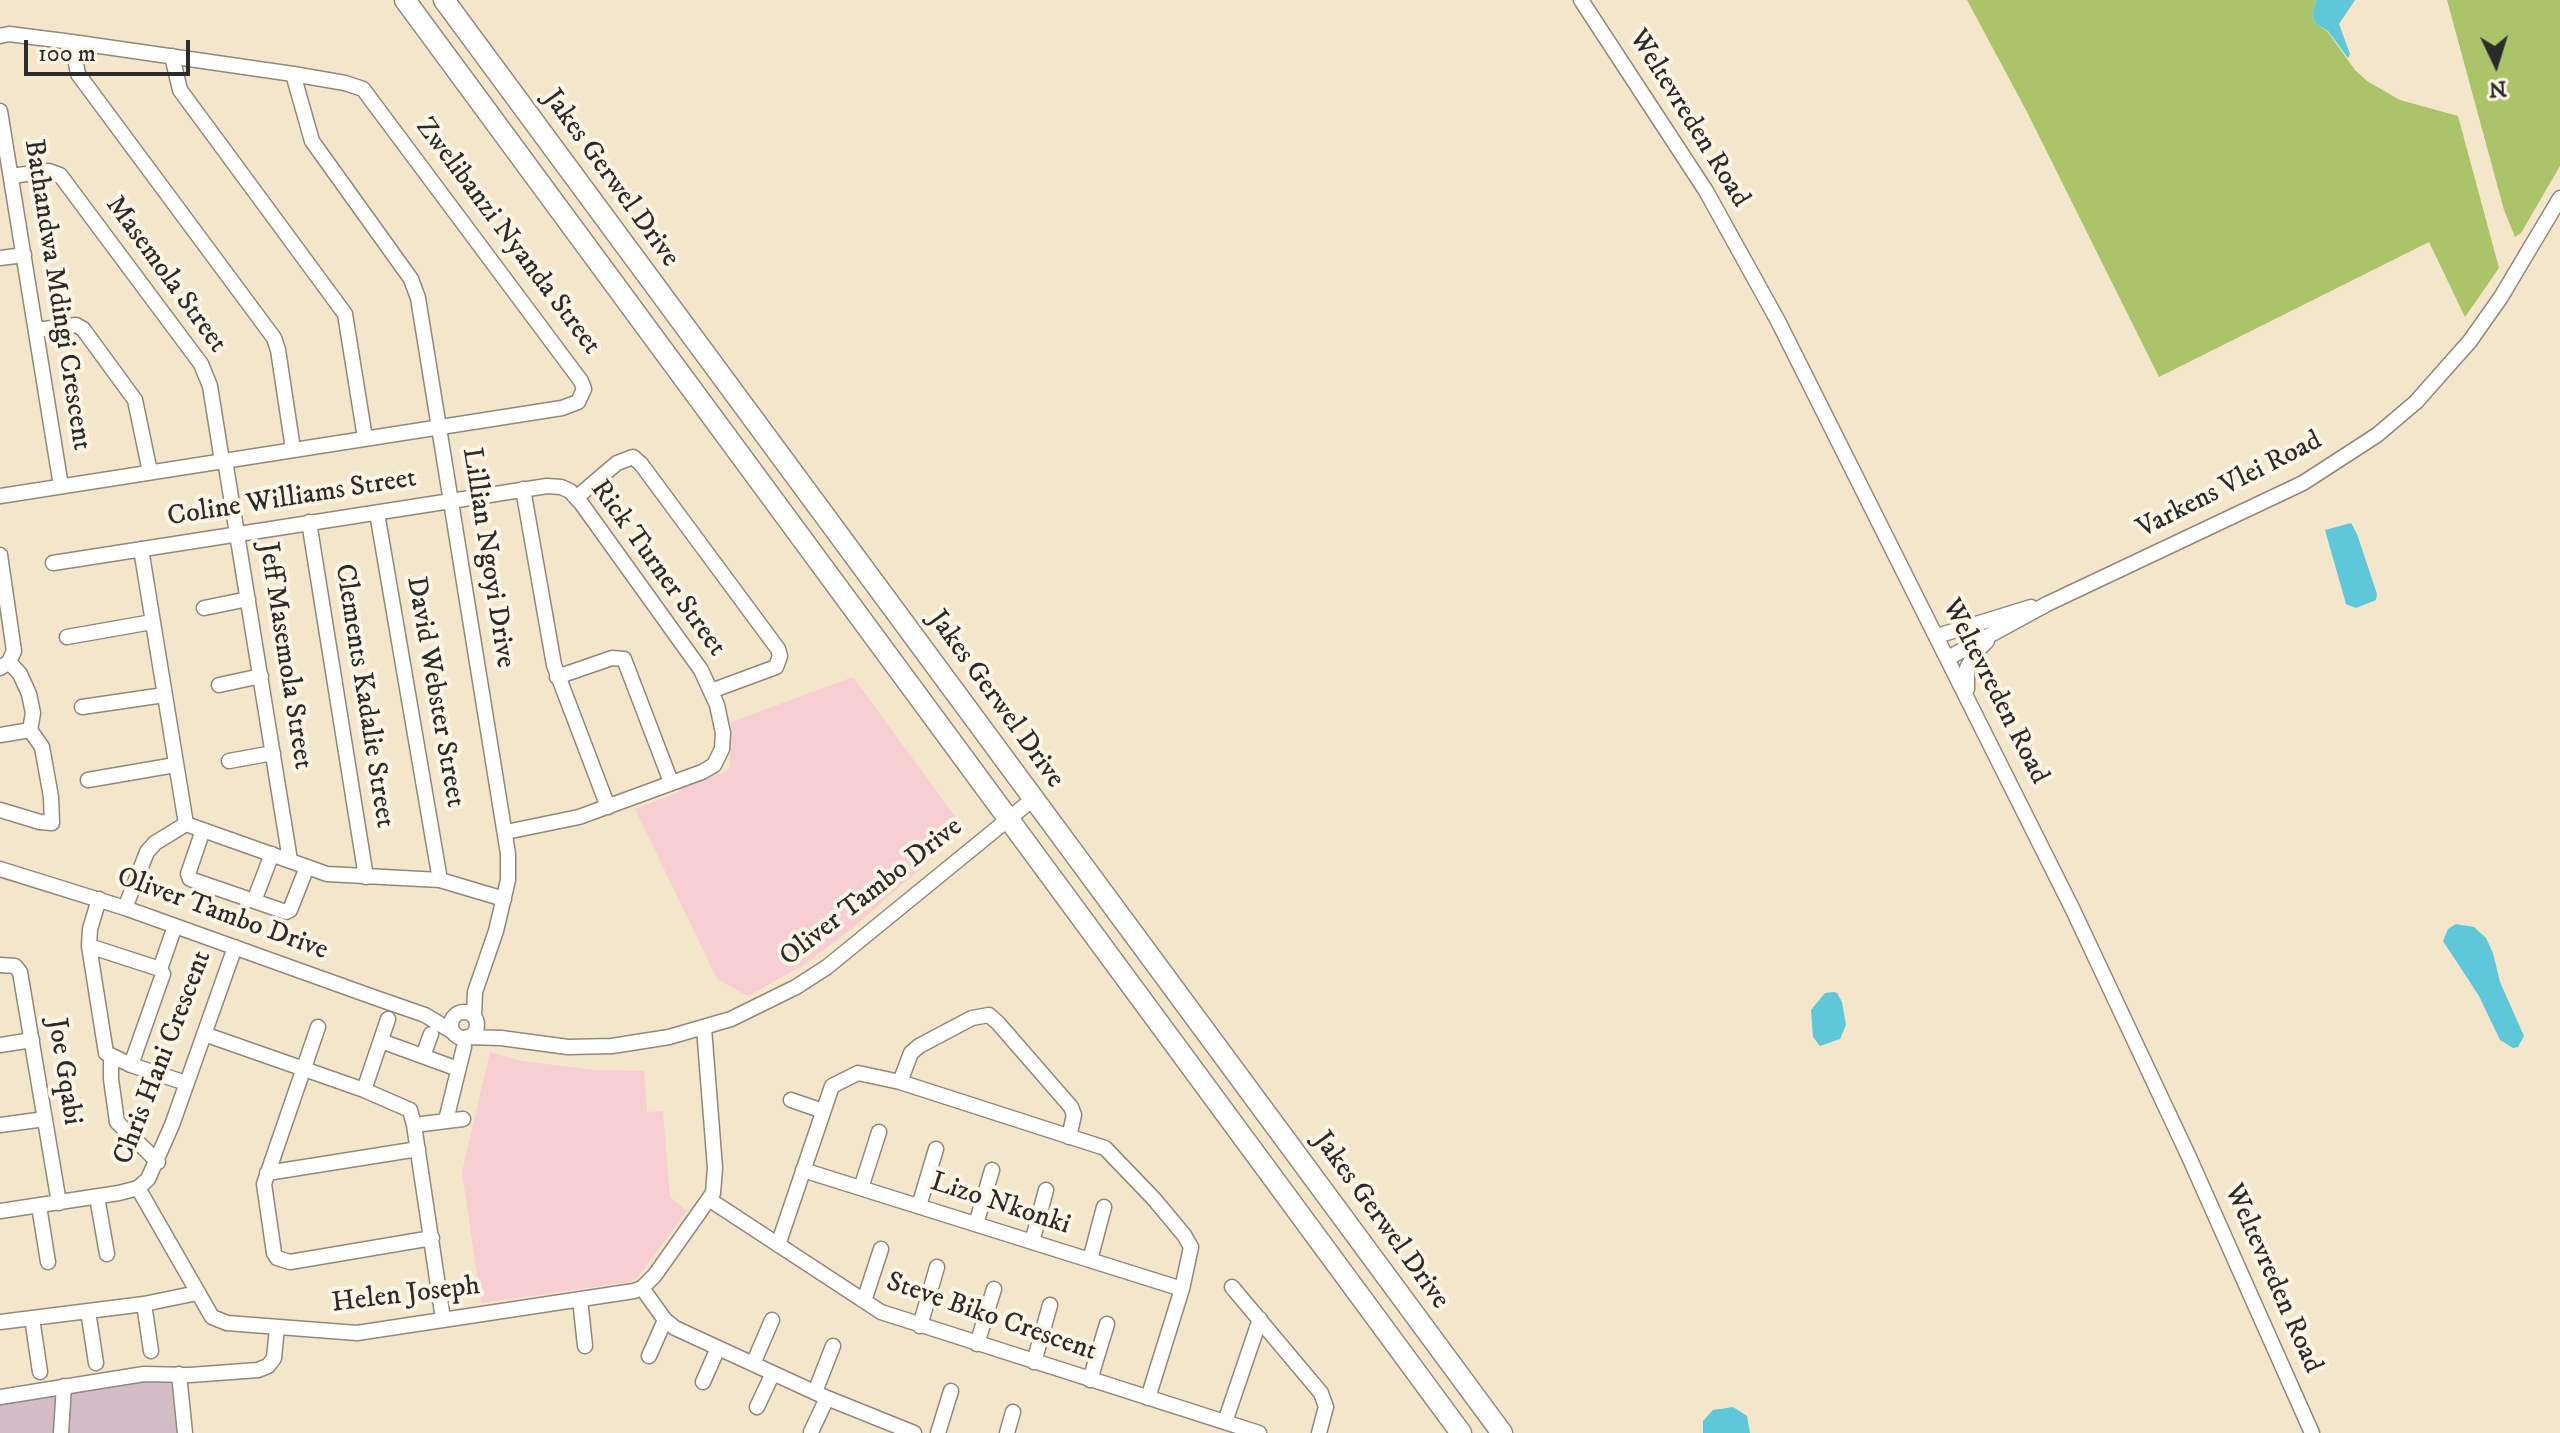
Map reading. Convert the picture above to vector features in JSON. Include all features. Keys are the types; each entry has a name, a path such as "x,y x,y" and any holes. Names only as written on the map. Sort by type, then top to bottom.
{"highway":[{"name":"Jakes Gerwel Drive","path":"405,0 1461,1433"},
{"name":"Jakes Gerwel Drive","path":"444,0 1502,1433"}],"street":[{"name":"Weltevreden Road","path":"1581,0 1706,191 1778,321 2073,910 2183,1143 2312,1433"},
{"path":"0,36 9,34 72,42 293,74 312,141 415,288 438,426"},
{"path":"72,42 78,74 274,338 293,449"},
{"path":"172,56 181,92 345,314 365,438"},
{"name":"Zwelibanzi Nyanda Street","path":"293,74 357,86 368,94 584,389 578,402 572,406 438,426"},
{"name":"Bathandwa Mdingi Crescent","path":"0,111 61,486"},
{"name":"Masemola Street","path":"11,176 49,171 60,175 201,364 210,386 224,460"},
{"name":"Varkens Vlei Road","path":"1948,658 2047,604 2303,483 2377,435 2416,402 2470,341 2555,217 2560,198"},
{"path":"0,258 24,255"},
{"path":"36,330 76,325 83,329 135,400 150,472"},
{"name":"Lillian Ngoyi Drive","path":"0,496 438,426 506,832 508,880 496,931 466,1016 476,1030 461,1039"},
{"path":"576,498 617,463 633,457 778,649 780,656 776,667 711,691"},
{"name":"Jeff Masemola Street","path":"224,460 290,860"},
{"name":"Rick Turner Street","path":"450,500 554,486 570,491 681,638 711,691 723,733 720,757 702,772 608,807 554,823 506,832"},
{"path":"523,489 557,677 608,807"},
{"name":"Coline Williams Street","path":"53,563 450,500"},
{"name":"David Webster Street","path":"377,513 440,880"},
{"name":"Clements Kadalie Street","path":"309,522 366,877"},
{"name":"Coline Williams Street","path":"141,549 186,824"},
{"path":"0,555 14,651 4,665 20,674 29,694 33,713 30,730 42,747 51,797 52,823 0,810"},
{"path":"204,608 248,599"},
{"name":"Varkens Vlei Road","path":"1937,636 2047,604"},
{"path":"67,637 152,622"},
{"path":"1968,696 1967,668 1976,652 1995,632"},
{"path":"557,677 612,658 624,659 671,782"},
{"path":"219,685 261,676"},
{"path":"82,707 164,695"},
{"path":"0,735 30,730"},
{"path":"229,761 273,753"},
{"path":"88,780 175,765"},
{"name":"Oliver Tambo Drive","path":"0,869 99,899 425,1015 461,1039 501,1038 568,1047 612,1046 640,1043 704,1028 770,1001 827,967 1033,799"},
{"path":"125,908 147,852 155,843 186,824 344,877 440,880 504,899"},
{"path":"203,830 188,877 254,901 288,911 307,867"},
{"path":"254,901 272,854"},
{"path":"99,899 90,929 89,946 105,1050 111,1058 186,1083"},
{"path":"131,1065 161,982 160,969 175,926"},
{"path":"89,946 160,969"},
{"name":"Chris Hani Crescent","path":"0,1211 97,1197 138,1188 148,1179 158,1162 235,947"},
{"name":"Joe Gqabi","path":"0,965 15,966 20,972 59,1203"},
{"name":"Oliver Tambo Drive","path":"425,1015 466,1016 501,1038"},
{"path":"900,1082 911,1053 919,1046 972,1018 989,1015 1071,1107 1074,1115 1069,1137"},
{"path":"446,1120 458,1069 461,1039 451,1023 466,1016"},
{"path":"364,1090 388,1019"},
{"path":"318,1027 267,1173 264,1192 272,1248 277,1258 290,1262 432,1238"},
{"path":"704,1028 714,1190 710,1200 655,1275 642,1288 665,1320 821,1395 879,1427 914,1433"},
{"path":"204,1034 407,1107 412,1113 443,1319"},
{"path":"423,1056 431,1034"},
{"path":"0,1045 32,1040"},
{"path":"381,1041 458,1069"},
{"path":"111,1058 117,1122 158,1162"},
{"path":"778,1245 832,1086 858,1073 900,1082 1109,1151 1184,1235 1191,1252 1148,1398"},
{"path":"791,1100 823,1111"},
{"path":"0,1125 45,1119"},
{"path":"414,1125 463,1119"},
{"path":"861,1188 879,1132"},
{"path":"267,1173 418,1149"},
{"path":"919,1206 936,1149"},
{"name":"Lizo Nkonki","path":"803,1170 1182,1289"},
{"path":"976,1224 992,1170"},
{"name":"Helen Joseph","path":"138,1188 197,1293 212,1317 218,1320 348,1333 642,1288"},
{"path":"1032,1242 1046,1190"},
{"path":"97,1197 107,1254"},
{"name":"Steve Biko Crescent","path":"710,1200 881,1312 1259,1433"},
{"path":"39,1206 48,1262"},
{"path":"1090,1260 1104,1207"},
{"path":"864,1301 881,1249"},
{"path":"920,1326 937,1267"},
{"path":"1232,1287 1324,1397 1326,1407 1319,1433"},
{"path":"977,1344 994,1289"},
{"path":"0,1322 144,1304 197,1293"},
{"path":"580,1299 585,1346"},
{"path":"144,1304 151,1351"},
{"path":"1034,1362 1050,1305"},
{"path":"88,1311 96,1363"},
{"path":"32,1318 40,1372"},
{"path":"1225,1422 1260,1319"},
{"path":"649,1356 665,1320"},
{"path":"753,1364 772,1320"},
{"path":"1090,1380 1107,1324"},
{"path":"0,1397 144,1374 258,1370 268,1366 274,1358 277,1328"},
{"path":"811,1432 833,1346"},
{"path":"703,1382 718,1348"},
{"path":"757,1407 773,1373"},
{"path":"179,1374 185,1433"},
{"path":"61,1433 64,1386"},
{"path":"938,1433 951,1391"},
{"path":"1007,1433 1013,1412"}],"shaded area":[{"path":"853,677 965,830 855,926 804,965 748,996 717,979 635,809 679,792 678,788 717,771 721,775 730,768 731,722"},
{"path":"490,1052 522,1061 594,1070 644,1071 647,1112 663,1111 670,1197 687,1211 638,1277 630,1282 481,1303 462,1172"},
{"path":"181,1365 189,1433 0,1433 0,1394"}],"green space":[{"path":"1967,0 2316,0 2312,14 2316,24 2327,31 2355,70 2367,81 2400,100 2458,116 2499,268 2465,317 2429,242 2159,377 2026,110"},
{"path":"2447,0 2560,0 2560,166 2521,233 2515,237 2504,210"}],"water":[{"path":"2316,0 2355,0 2339,24 2350,54 2348,58 2328,31 2316,24 2312,14"},
{"path":"2351,523 2377,594 2376,600 2356,608 2346,604 2325,530"},
{"path":"2456,924 2474,927 2486,938 2500,982 2524,1036 2518,1047 2513,1048 2500,1040 2479,996 2443,941 2448,929"},
{"path":"1834,992 1842,1002 1846,1025 1840,1039 1820,1046 1813,1037 1811,1010 1825,993"},
{"path":"1733,1407 1747,1416 1750,1433 1703,1433 1703,1421 1713,1410"}]}
